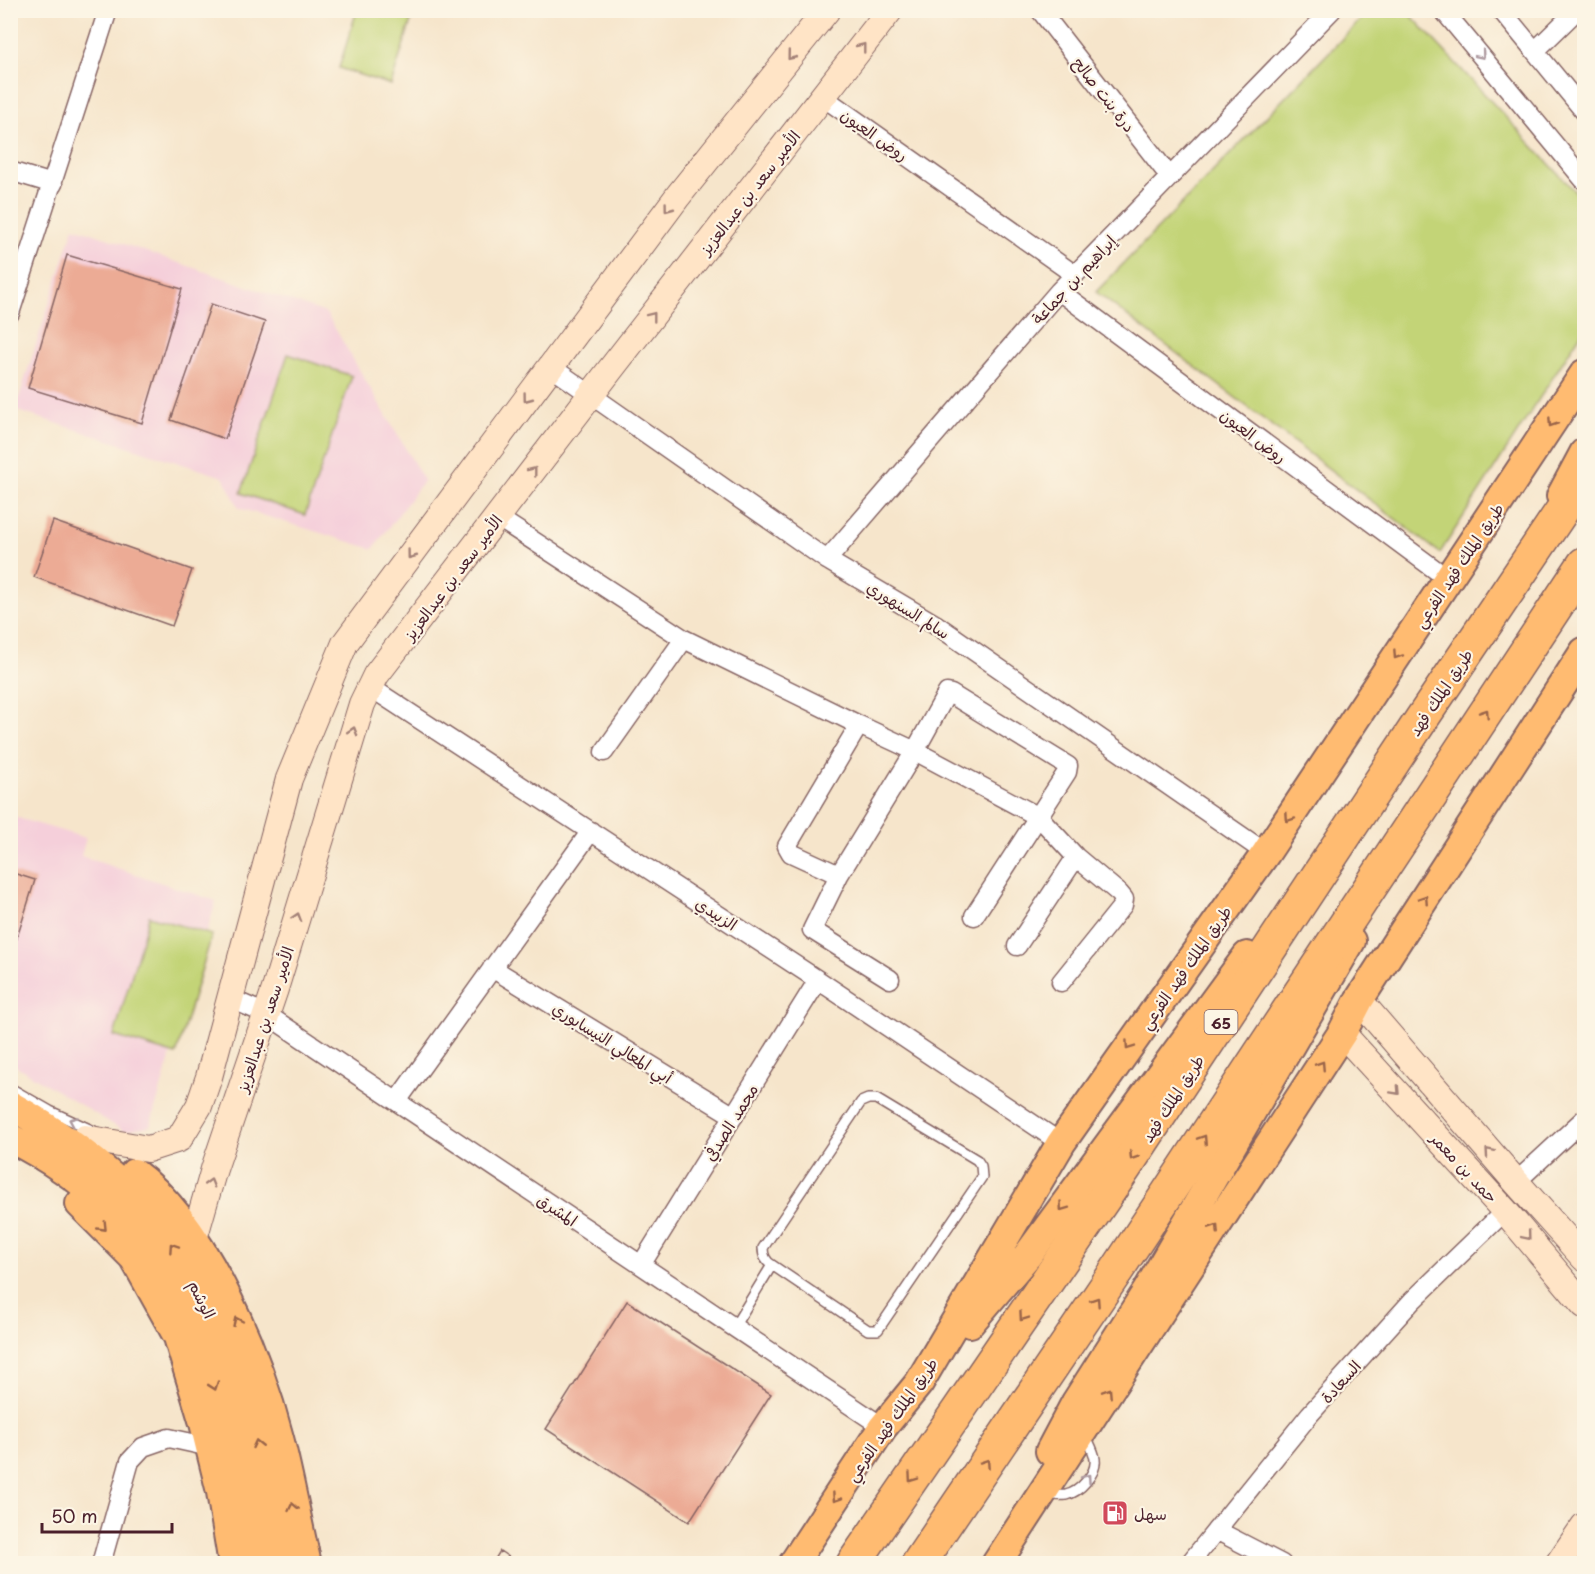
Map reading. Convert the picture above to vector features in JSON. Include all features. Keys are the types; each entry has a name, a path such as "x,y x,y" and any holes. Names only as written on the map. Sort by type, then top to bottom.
{"highway":[{"name":"طريق الملك فهد","path":"853,1563 1124,1169 1584,478"},
{"path":"918,1563 1119,1266 1584,564"}],"main road":[{"name":"طريق الملك فهد الفرعي","path":"793,1563 883,1427 920,1383 1061,1143 1266,853 1584,374"},
{"path":"1498,609 1584,453"},
{"path":"996,1563 1342,1033 1359,1000 1583,659"},
{"path":"920,1383 1027,1256 1421,720"},
{"path":"988,1563 1076,1402 1194,1212 1465,743"},
{"name":"الوشم","path":"10,1105 36,1120 93,1162 136,1199 164,1233 189,1270 227,1350 248,1408 272,1509 281,1563"},
{"path":"36,1120 85,1138 141,1179 185,1223 216,1277 254,1358 279,1438 307,1563"},
{"name":"الوشم","path":"10,1138 32,1148 103,1200 129,1223 170,1278 187,1309 217,1395 238,1467 255,1563"},
{"path":"10,1149 86,1208 134,1258 178,1337 221,1492 233,1563"}],"street":[{"path":"10,313 108,10"},
{"path":"85,1138 148,1149 179,1139 200,1106 289,779 345,643 678,196 827,10"},
{"name":"الأمير سعد بن عبدالعزيز","path":"194,1239 214,1169 266,1014 362,704 376,675 890,10"},
{"name":"درة بنت صالح","path":"1040,10 1170,177"},
{"name":"إبراهيم بن جماعة","path":"827,560 1059,291 1332,10"},
{"path":"1443,10 1584,180"},
{"path":"1501,10 1584,111"},
{"path":"1535,51 1576,10"},
{"name":"روض العيون","path":"823,97 1075,275"},
{"path":"10,171 53,183"},
{"name":"روض العيون","path":"1059,291 1448,579"},
{"name":"سالم السنهوري","path":"551,367 827,560 935,624 1266,853"},
{"path":"497,517 684,639 915,751 1039,817 1077,857 1124,899 1123,905 1061,982"},
{"path":"604,752 684,639"},
{"name":"الزبيدي","path":"370,687 818,980 1061,1143"},
{"path":"890,979 812,930 839,875 915,751 946,693 1068,765 1067,772 1039,817 974,916"},
{"path":"839,875 791,853 786,846 859,725"},
{"path":"397,1101 591,831"},
{"path":"1017,946 1077,857"},
{"name":"أبي المعالي النيسابوري","path":"492,968 734,1116"},
{"name":"محمد الصدفي","path":"641,1264 818,980"},
{"name":"المشرق","path":"229,998 266,1014 883,1427"},
{"name":"حمد بن معمر","path":"1359,1000 1584,1258"},
{"name":"حمد بن معمر","path":"1342,1033 1505,1211 1584,1305"},
{"path":"1516,1182 1584,1119"},
{"name":"السعادة","path":"1189,1563 1310,1414 1404,1310 1505,1211"},
{"path":"101,1563 130,1461 143,1447 169,1438 210,1447"},
{"path":"1558,1563 1584,1526"},
{"path":"1216,1530 1282,1563"}],"lane":[{"path":"10,1088 50,1112 126,1145"},
{"path":"876,1099 976,1160 981,1166 982,1177 878,1330 868,1330 772,1265 763,1255 763,1248 861,1102 876,1099"},
{"path":"734,1327 772,1265"}],"shaded area":[{"path":"74,227 326,313 424,480 373,549 239,508 223,477 15,410"},
{"path":"11,816 86,838 81,856 216,901 150,1126 124,1131 11,1063"}],"green space":[{"path":"357,10 414,11 391,85 339,68"},
{"path":"1369,11 1407,11 1584,201 1584,329 1440,553 1096,292"},
{"path":"288,354 352,376 305,515 241,493"},
{"path":"149,916 212,935 176,1055 114,1036"}],"building":[{"path":"67,255 182,289 142,423 28,388"},
{"path":"211,304 265,322 225,439 171,420"},
{"path":"53,521 192,570 172,626 34,577"},
{"path":"10,872 35,880 11,957 10,957"},
{"path":"627,1301 771,1394 689,1522 546,1429"},
{"path":"500,1551 519,1564 492,1564"}],"place":[{"name":"سهل","path":"1115,1513"}]}
